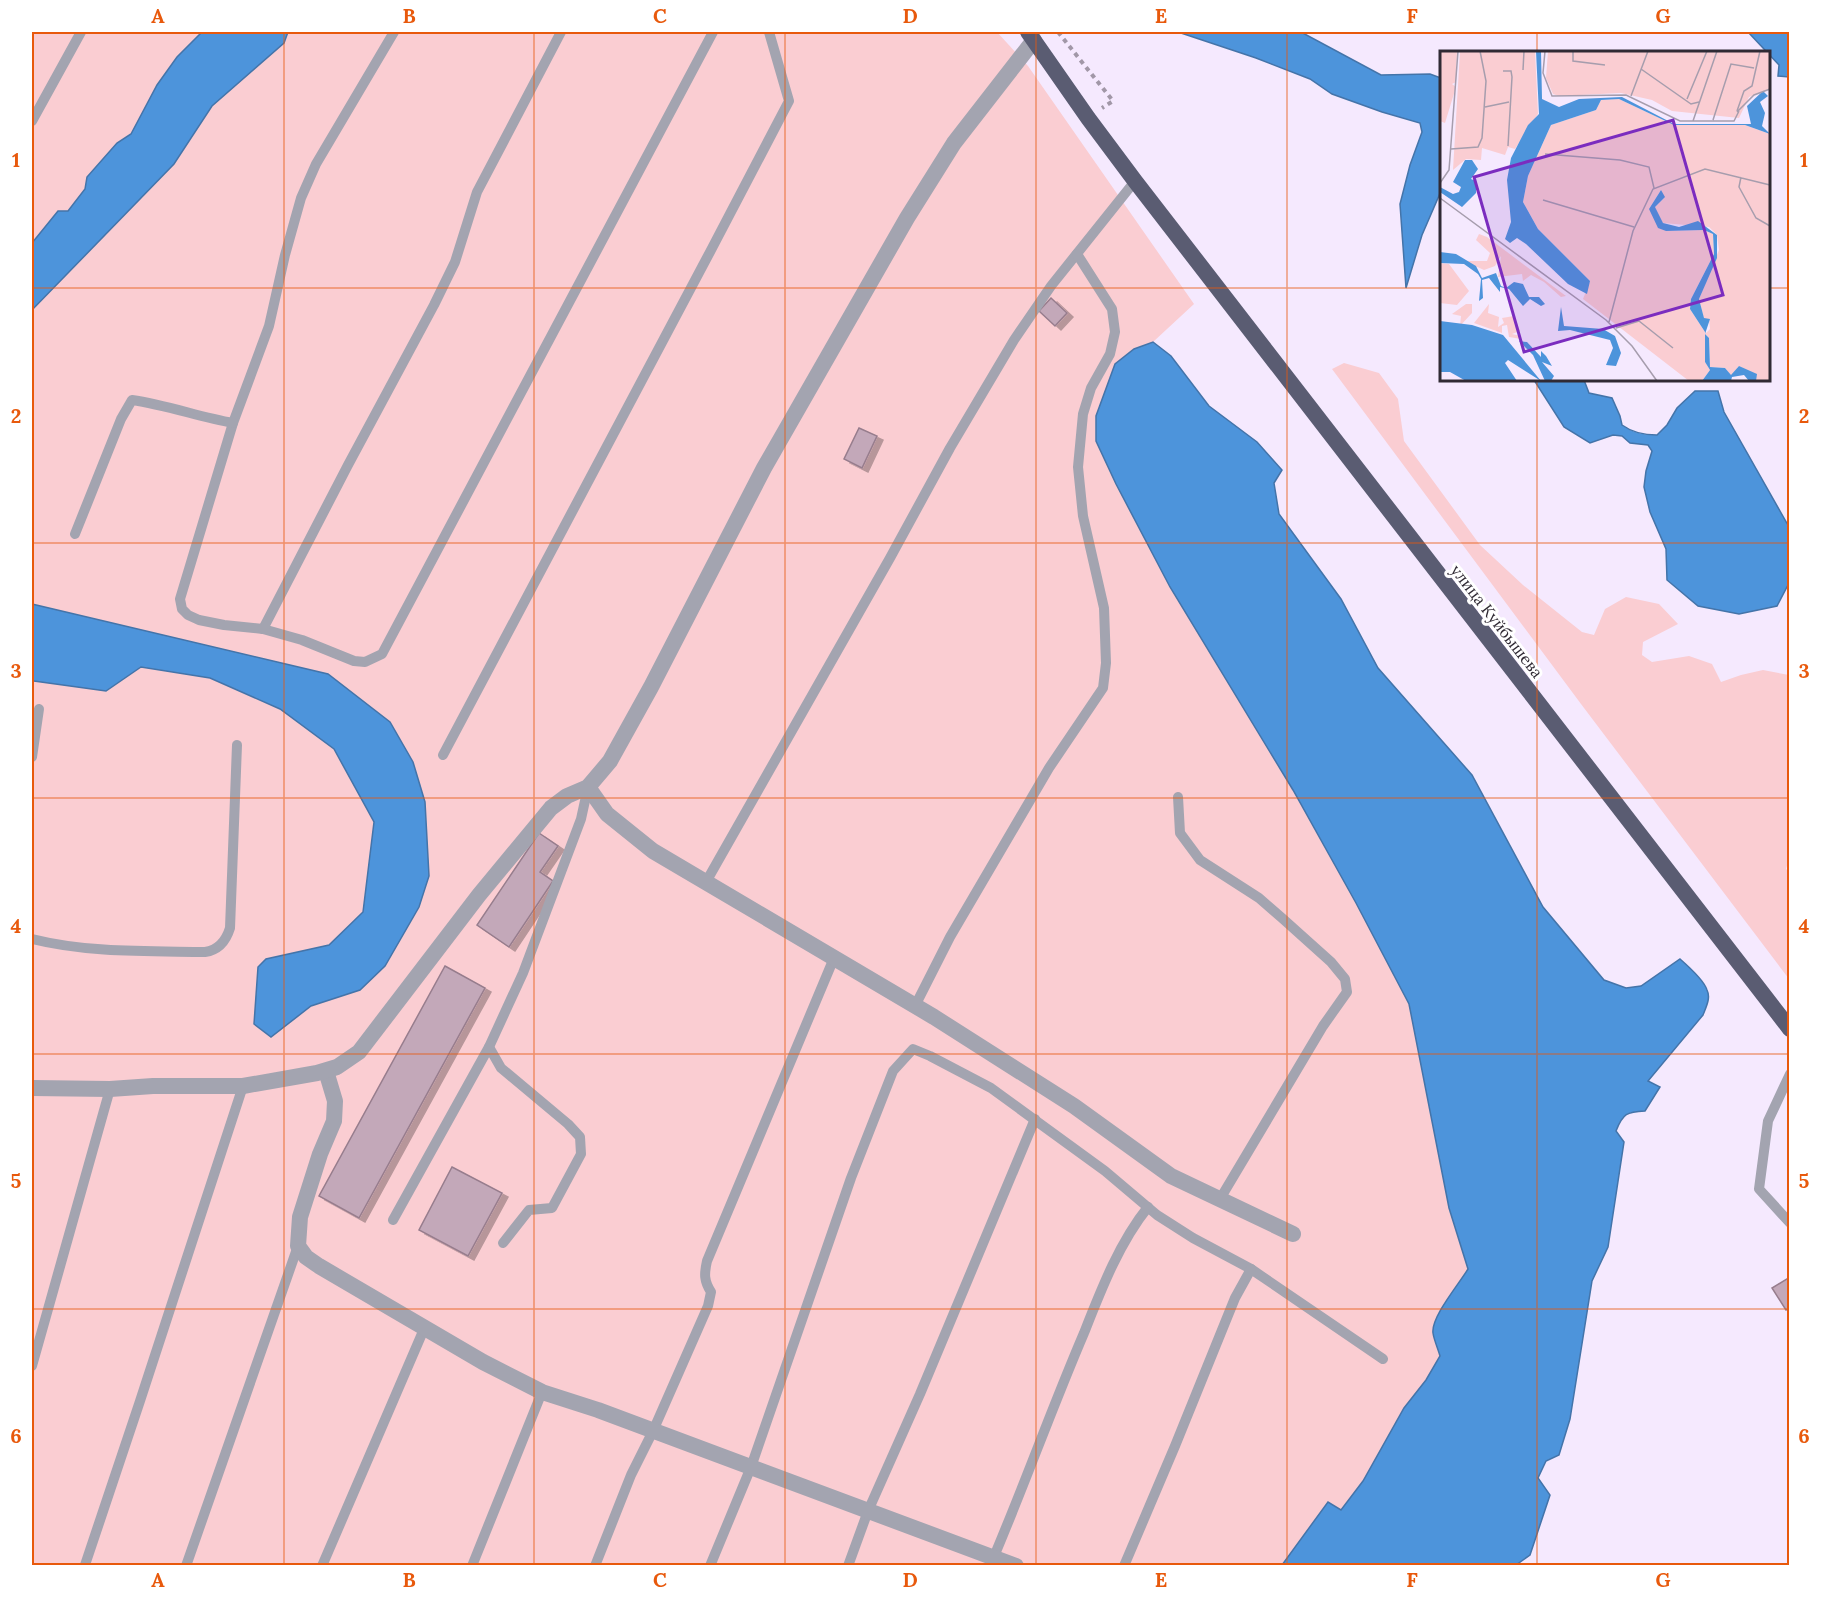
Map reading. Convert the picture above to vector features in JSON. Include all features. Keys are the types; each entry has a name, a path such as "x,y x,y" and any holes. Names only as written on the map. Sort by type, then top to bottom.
{"highway":[{"name":"улица Куйбышева","path":"1031,36 1088,118 1176,235 1790,1029"}],"street":[{"path":"32,1088 243,1086 326,1071 337,1067 359,1052 479,895 551,808 567,795 588,787 610,761 651,687 764,468 907,219 954,143 1031,36"},
{"path":"588,787 607,814 652,851 915,1006 1074,1106 1171,1176 1293,1234"},
{"path":"326,1071 335,1101 334,1121 320,1154 300,1217 298,1246 306,1257 424,1329 542,1392 598,1410 868,1511 992,1562 1016,1566"}],"lane":[{"path":"32,121 81,32"},
{"path":"394,32 316,164 301,198 269,326 233,423 180,599 182,609 199,620 263,629 302,640 354,661 365,662 382,654 713,32"},
{"path":"263,629 434,305 454,262 477,192 561,32"},
{"path":"443,755 789,101 769,32"},
{"path":"706,882 956,438 1014,340 1051,286 1102,219 1135,181"},
{"path":"915,1006 950,937 1049,768 1103,688 1106,663 1104,608 1083,516 1078,467 1083,414 1091,388 1110,354 1115,332 1112,309 1077,254"},
{"path":"75,534 121,419 132,400 156,403 214,420 233,423"},
{"path":"32,757 39,709"},
{"path":"32,939 61,946 117,951 205,952 223,943 230,928 237,745"},
{"path":"393,1221 489,1047 523,973 581,819 588,787"},
{"path":"1178,797 1180,833 1200,860 1259,898 1282,918 1331,962 1345,979 1347,992 1323,1026 1220,1199"},
{"path":"596,1566 631,1475 708,1306 711,1292 704,1276 707,1261 834,958"},
{"path":"489,1047 501,1068 568,1124 580,1137 581,1146 581,1154 552,1208 529,1210 503,1243"},
{"path":"710,1566 751,1467 851,1178 893,1071 913,1049 991,1088 1105,1171 1148,1207 1193,1238 1251,1269 1383,1359"},
{"path":"1790,1074 1768,1121 1759,1189 1790,1223"},
{"path":"85,1565 243,1086"},
{"path":"32,1366 110,1089"},
{"path":"848,1566 868,1511 920,1394 1035,1119"},
{"path":"992,1562 1093,1311 1134,1226 1148,1207"},
{"path":"186,1566 298,1246"},
{"path":"1124,1566 1235,1298 1251,1269"},
{"path":"322,1566 424,1329"},
{"path":"472,1566 542,1392"}],"path":[{"path":"1058,32 1113,101 1088,118"}],"shaded area":[{"path":"32,32 202,32 177,57 157,85 131,134 117,143 87,177 85,189 68,211 32,243"},
{"path":"288,32 997,32 1028,66 1194,304 1153,342 1134,349 1096,441 1170,587 1293,790 1409,1004 1449,1208 1468,1269 1436,1318 1433,1333 1440,1356 1426,1380 1404,1408 1363,1481 1341,1510 1328,1502 1282,1565 32,1565 32,679 106,691 141,667 210,678 280,709 334,749 374,822 364,912 329,945 266,959 258,967 254,1024 271,1037 311,1006 360,990 402,935 419,907 328,674 32,604 32,310 174,164 212,106 284,43"},
{"path":"1344,363 1379,373 1398,399 1404,441 1480,545 1523,585 1582,632 1594,635 1605,609 1626,597 1659,604 1678,624 1643,642 1642,655 1652,662 1689,656 1712,664 1721,682 1763,670 1789,675 1790,855 1786,869 1790,872 1789,979 1332,369"}],"water":[{"path":"202,32 288,32 284,43 212,106 174,164 32,310 32,243 58,211 68,211 85,189 87,177 117,143 131,134 157,85 177,57"},
{"path":"1178,32 1301,32 1381,75 1430,74 1440,78 1440,193 1422,235 1406,288 1400,204 1410,165 1422,132 1420,123 1332,94 1310,79"},
{"path":"1748,32 1789,32 1789,77 1778,76 1779,65 1770,55 1770,51 1766,51"},
{"path":"1153,342 1171,356 1209,406 1257,442 1282,470 1274,483 1279,514 1341,599 1378,668 1472,775 1543,907 1604,980 1626,988 1641,986 1680,959 1699,978 1708,993 1708,1002 1703,1015 1648,1081 1660,1087 1645,1111 1626,1115 1616,1131 1624,1142 1608,1247 1592,1281 1570,1419 1559,1455 1546,1461 1538,1478 1550,1495 1530,1555 1516,1565 1282,1565 1328,1502 1341,1510 1363,1481 1404,1408 1426,1380 1440,1356 1433,1333 1436,1318 1468,1269 1449,1208 1409,1004 1293,790 1170,587 1096,441 1096,416 1115,364 1134,349"},
{"path":"1535,381 1584,381 1589,393 1612,398 1622,425 1634,432 1652,435 1657,435 1667,425 1677,408 1695,391 1718,391 1724,412 1789,527 1789,583 1777,606 1739,614 1698,606 1667,580 1666,549 1650,512 1644,487 1652,451 1648,445 1630,443 1622,436 1613,435 1590,443 1564,427"},
{"path":"32,604 328,674 390,722 413,762 425,802 429,876 419,907 385,966 360,990 311,1006 271,1037 254,1024 258,967 266,959 329,945 363,912 374,822 334,749 280,709 210,678 141,667 106,691 34,681 32,679"}],"building":[{"path":"1051,298 1067,313 1055,326 1039,311"},
{"path":"859,428 877,436 862,468 844,459"},
{"path":"539,833 558,846 540,872 553,881 509,947 477,925"},
{"path":"445,966 485,988 359,1218 319,1196"},
{"path":"452,1167 502,1193 468,1256 419,1230"},
{"path":"1790,1277 1790,1308 1786,1310 1772,1288"}]}
